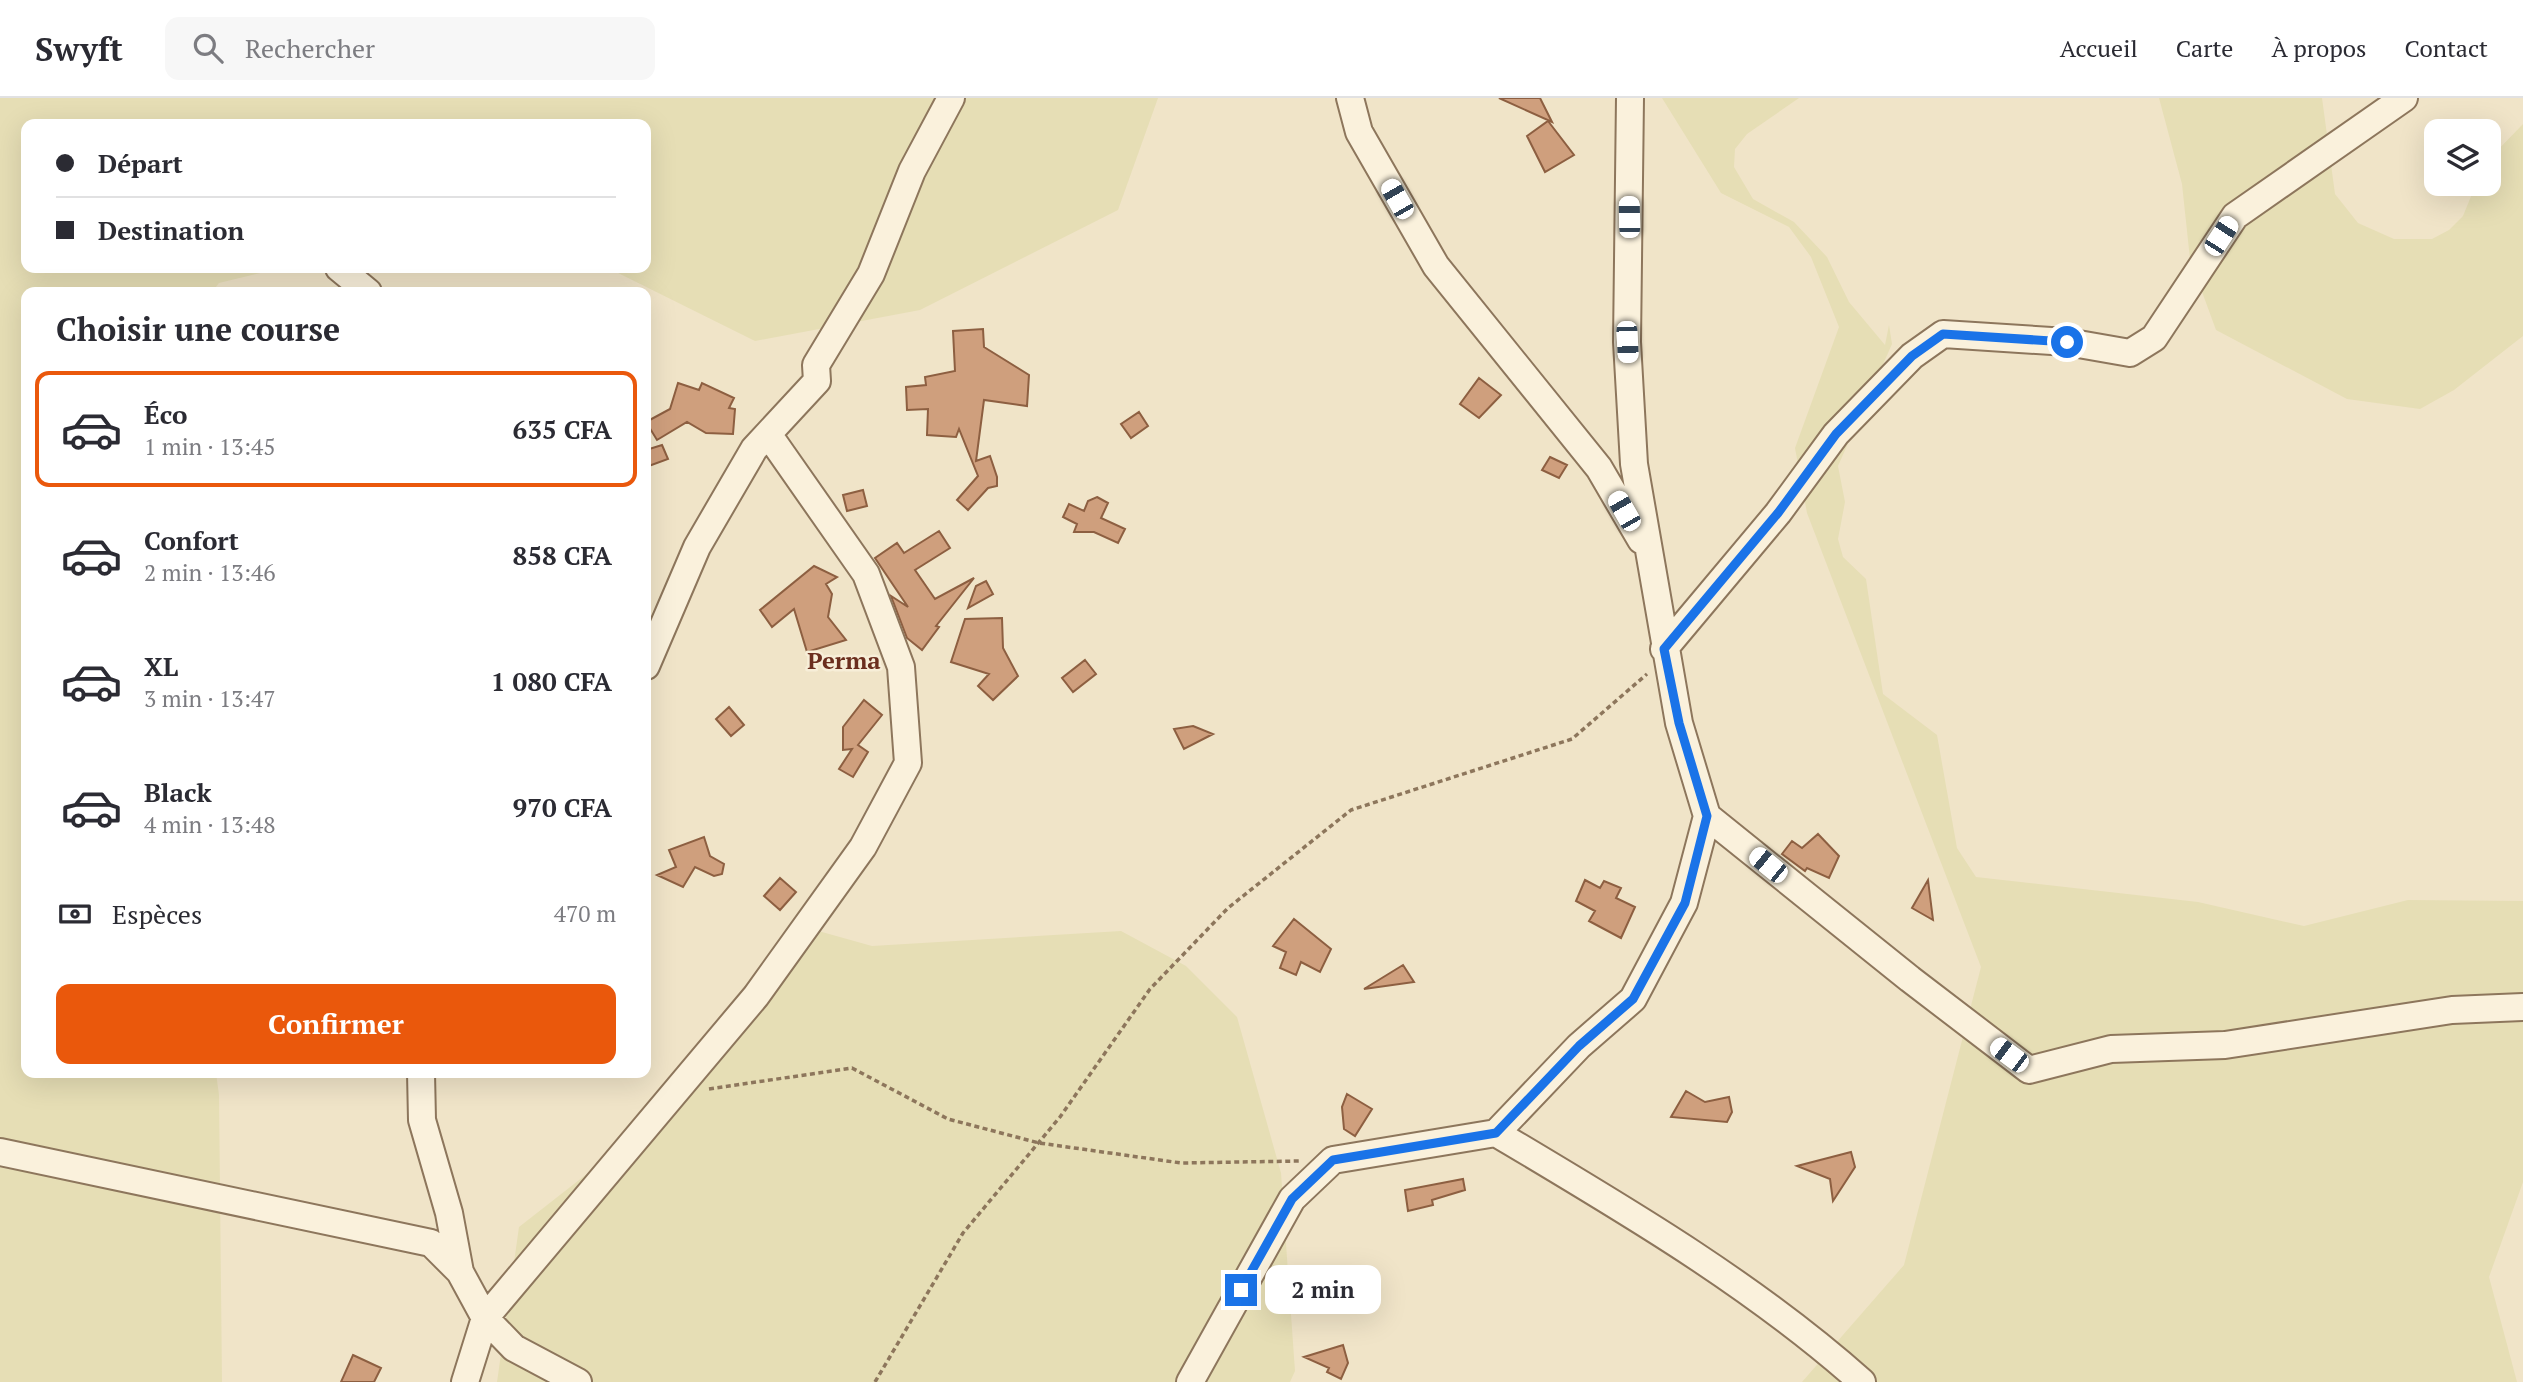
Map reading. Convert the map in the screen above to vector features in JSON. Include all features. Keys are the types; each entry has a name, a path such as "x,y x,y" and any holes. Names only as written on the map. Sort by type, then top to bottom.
{"street":[{"path":"651,654 697,547 754,449 817,381 816,365 871,274 912,171 951,98"},
{"path":"1350,98 1359,132 1436,266 1599,468 1648,554"},
{"path":"1190,1382 1292,1199 1333,1160 1496,1133 1579,1046 1633,999 1685,903 1707,816 1679,723 1664,649 1634,464 1627,342 1630,98"},
{"path":"1664,649 1778,513 1836,434 1912,356 1943,334 2067,342 2130,353 2154,338 2235,216 2404,98"},
{"path":"345,273 362,287"},
{"path":"465,1382 485,1318 756,996 863,847 908,763 901,667 866,574 768,434"},
{"path":"1707,816 1910,979 2029,1070 2111,1049 2225,1045 2452,1010 2523,1007"},
{"path":"421,1078 422,1120 449,1213 460,1272"},
{"path":"1496,1133 1633,1214 1820,1344 1862,1382"},
{"path":"0,1152 430,1243 460,1272 485,1318 514,1348 578,1382"}],"path":[{"path":"875,1382 963,1233 1060,1117 1150,989 1228,908 1351,810 1572,739 1641,681 1664,649"},
{"path":"672,1094 852,1068 948,1119 1039,1143 1181,1163 1333,1160"}],"shaded area":[{"path":"0,98 1158,98 1118,210 920,310 755,341 651,287 618,273 651,273 651,119 21,119 21,273 260,273 219,283 216,287 21,287 21,1078 217,1078 222,1382 0,1382"},
{"path":"1662,98 1799,98 1747,134 1735,149 1734,167 1753,199 1794,222 1827,257 1849,302 1885,345 1889,325 1892,344 1838,466 1845,502 1838,539 1843,557 1866,579 1883,694 1937,735 1957,848 1976,877 2198,902 2304,926 2408,900 2523,901 2523,1182 2489,1277 2517,1382 1802,1382 1904,1265 1981,967 1807,513 1795,448 1839,327 1811,257 1789,227 1721,193"},
{"path":"2159,98 2322,98 2335,194 2358,223 2394,239 2432,239 2449,230 2463,216 2471,196 2501,196 2501,147 2523,124 2523,336 2454,390 2420,409 2347,399 2216,330 2190,259 2182,184"},
{"path":"797,925 872,946 1121,931 1186,966 1237,1017 1281,1173 1295,1371 1290,1382 497,1382 519,1227 629,1141"}],"building":[{"path":"1499,98 1540,98 1552,122"},
{"path":"1548,121 1574,155 1545,172 1527,136"},
{"path":"983,329 984,347 1029,375 1027,406 984,400 976,461 990,456 997,486 988,488 968,510 957,500 978,476 959,429 956,437 927,435 928,409 907,410 906,387 926,385 925,377 955,371 953,331"},
{"path":"1479,378 1501,395 1479,418 1460,404"},
{"path":"678,383 699,390 702,383 734,398 729,408 735,409 733,434 706,433 687,422 657,440 651,430 651,419 670,409"},
{"path":"1139,412 1148,426 1131,438 1121,424"},
{"path":"662,445 668,459 651,465 651,448"},
{"path":"1550,457 1567,465 1559,478 1542,470"},
{"path":"863,490 867,506 847,511 843,495"},
{"path":"1097,497 1108,503 1101,518 1125,529 1118,543 1094,532 1074,532 1077,524 1063,517 1069,504 1084,511 1088,501"},
{"path":"939,531 950,548 915,570 935,599 974,578 936,626 939,627 922,650 907,638 891,596 908,607 875,558 897,543 904,553"},
{"path":"814,566 837,577 826,584 832,594 828,617 846,640 807,652 794,609 772,627 760,610"},
{"path":"986,581 993,594 968,608 976,586"},
{"path":"1002,618 1003,648 1018,676 993,700 978,686 989,674 951,662 965,619"},
{"path":"1085,660 1096,674 1073,692 1062,678"},
{"path":"864,700 882,715 858,745 868,752 853,777 839,769 852,749 843,750 843,727"},
{"path":"729,707 744,725 731,736 716,719"},
{"path":"1193,726 1213,734 1184,749 1174,729"},
{"path":"1818,834 1839,856 1829,878 1807,868 1805,871 1782,854 1792,841 1802,848"},
{"path":"704,837 710,856 724,864 722,874 714,876 695,867 683,887 657,875 676,867 669,850"},
{"path":"780,878 796,892 780,910 764,896"},
{"path":"1585,880 1600,888 1604,881 1621,888 1616,898 1635,907 1621,938 1589,921 1595,911 1576,901"},
{"path":"1928,880 1933,920 1912,908"},
{"path":"1294,919 1331,949 1320,972 1301,962 1296,975 1280,968 1286,952 1273,946"},
{"path":"1403,965 1414,982 1364,989"},
{"path":"1686,1091 1705,1102 1729,1097 1732,1112 1727,1122 1671,1117"},
{"path":"1347,1094 1372,1109 1355,1136 1344,1129 1342,1107"},
{"path":"1851,1152 1855,1167 1833,1201 1830,1179 1797,1166"},
{"path":"1463,1179 1465,1190 1432,1200 1433,1205 1408,1211 1405,1190"},
{"path":"1343,1345 1348,1363 1341,1379 1327,1372 1329,1368 1304,1357"},
{"path":"353,1355 381,1368 374,1382 341,1382"}],"district":[{"name":"Perma","path":"844,661"}],"route":[{"path":"1241,1290 1292,1199 1333,1160 1496,1133 1579,1046 1633,999 1685,903 1707,816 1679,723 1664,649 1778,513 1836,434 1912,356 1943,334 2067,342"}]}
